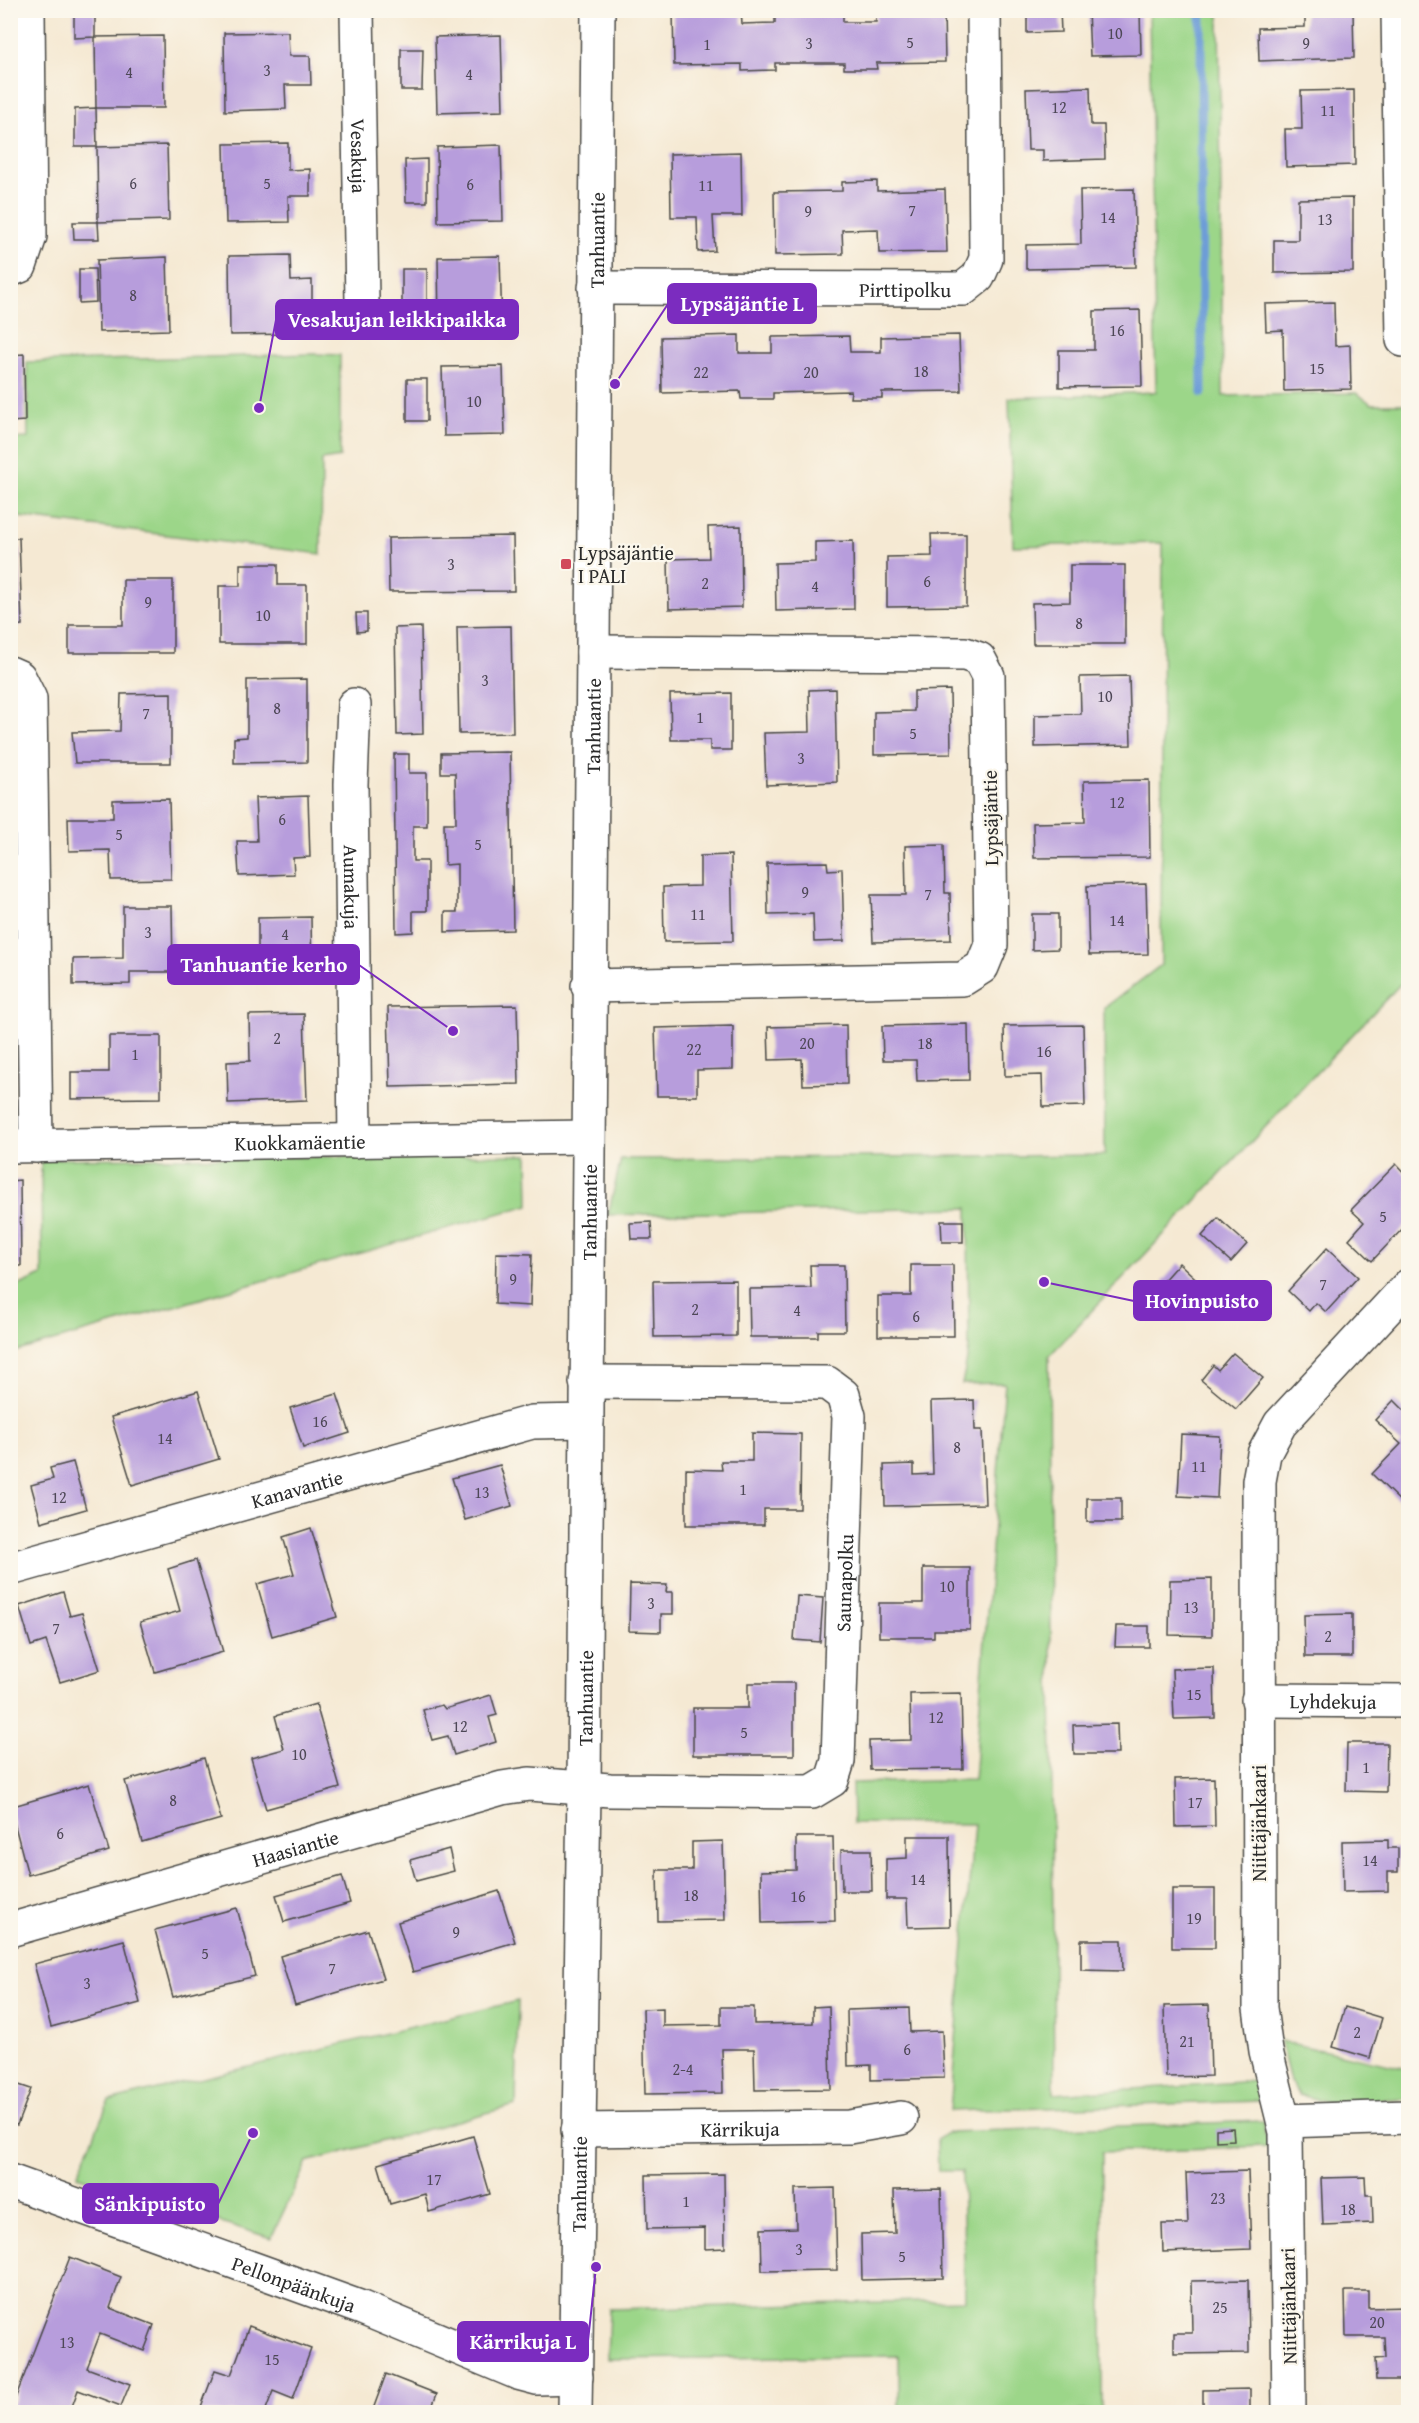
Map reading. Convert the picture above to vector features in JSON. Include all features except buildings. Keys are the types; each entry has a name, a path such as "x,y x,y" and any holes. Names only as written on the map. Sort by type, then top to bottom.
{"street":[{"path":"10,270 20,266 30,236 28,10"},
{"name":"Vesakuja","path":"357,10 362,301"},
{"name":"Tanhuantie","path":"575,2412 584,1788 588,986 598,10"},
{"name":"Pirttipolku","path":"595,288 963,289 978,277 986,259 984,10"},
{"path":"1398,10 1403,340"},
{"name":"Lypsäjäntie","path":"588,986 963,979 982,967 991,945 988,676 979,659 965,654 593,652"},
{"path":"10,673 19,677 30,699 23,1146"},
{"name":"Aumakuja","path":"354,705 351,784 355,1141"},
{"name":"Kuokkamäentie","path":"23,1146 588,1137"},
{"name":"Niittäjänkaari","path":"1290,2412 1284,2121 1266,2051 1260,2008 1259,1481 1264,1454 1280,1424 1408,1286"},
{"name":"Saunapolku","path":"584,1788 812,1792 832,1780 838,1761 849,1416 843,1395 827,1383 586,1382"},
{"name":"Kanavantie","path":"10,1569 532,1422 587,1421"},
{"name":"Lyhdekuja","path":"1258,1700 1408,1701"},
{"name":"Haasiantie","path":"10,1930 502,1788 529,1784 584,1788"},
{"path":"1284,2121 1408,2117"},
{"name":"Kärrikuja","path":"578,2130 849,2127 900,2118"},
{"name":"Pellonpäänkuja","path":"10,2181 362,2308 518,2373 537,2378 576,2377"}],"green space":[{"path":"1149,11 1219,11 1223,396 1356,393 1372,404 1408,404 1408,976 1049,1356 1054,2094 1256,2081 1260,2101 950,2111 974,1824 853,1823 852,1783 974,1780 1005,1383 962,1384 969,1349 968,1208 608,1215 621,1159 1105,1155 1104,1008 1161,965 1163,543 1013,546 1009,398 1156,392"},
{"path":"340,355 340,457 322,460 321,554 11,516 11,439 28,438 27,362"},
{"path":"528,1155 529,1205 11,1353 11,1289 42,1275 41,1159"},
{"path":"518,2001 516,2105 307,2162 271,2238 77,2176 109,2101"},
{"path":"1280,2041 1408,2069 1408,2098 1328,2102 1299,2095 1290,2081"},
{"path":"1263,2121 1267,2146 1102,2152 1102,2412 899,2412 899,2356 607,2359 609,2309 965,2300 962,2171 938,2171 937,2140 948,2132"}],"waterway":[{"path":"1201,10 1202,393"}],"place":[{"name":"Lypsäjäntie L","path":"615,384"},
{"name":"Vesakujan leikkipaikka","path":"259,408"},
{"name":"Lypsäjäntie I PALI","path":"566,564"},
{"name":"Tanhuantie kerho","path":"453,1031"},
{"name":"Hovinpuisto","path":"1044,1282"},
{"name":"Sänkipuisto","path":"253,2133"},
{"name":"Kärrikuja L","path":"596,2267"}]}
